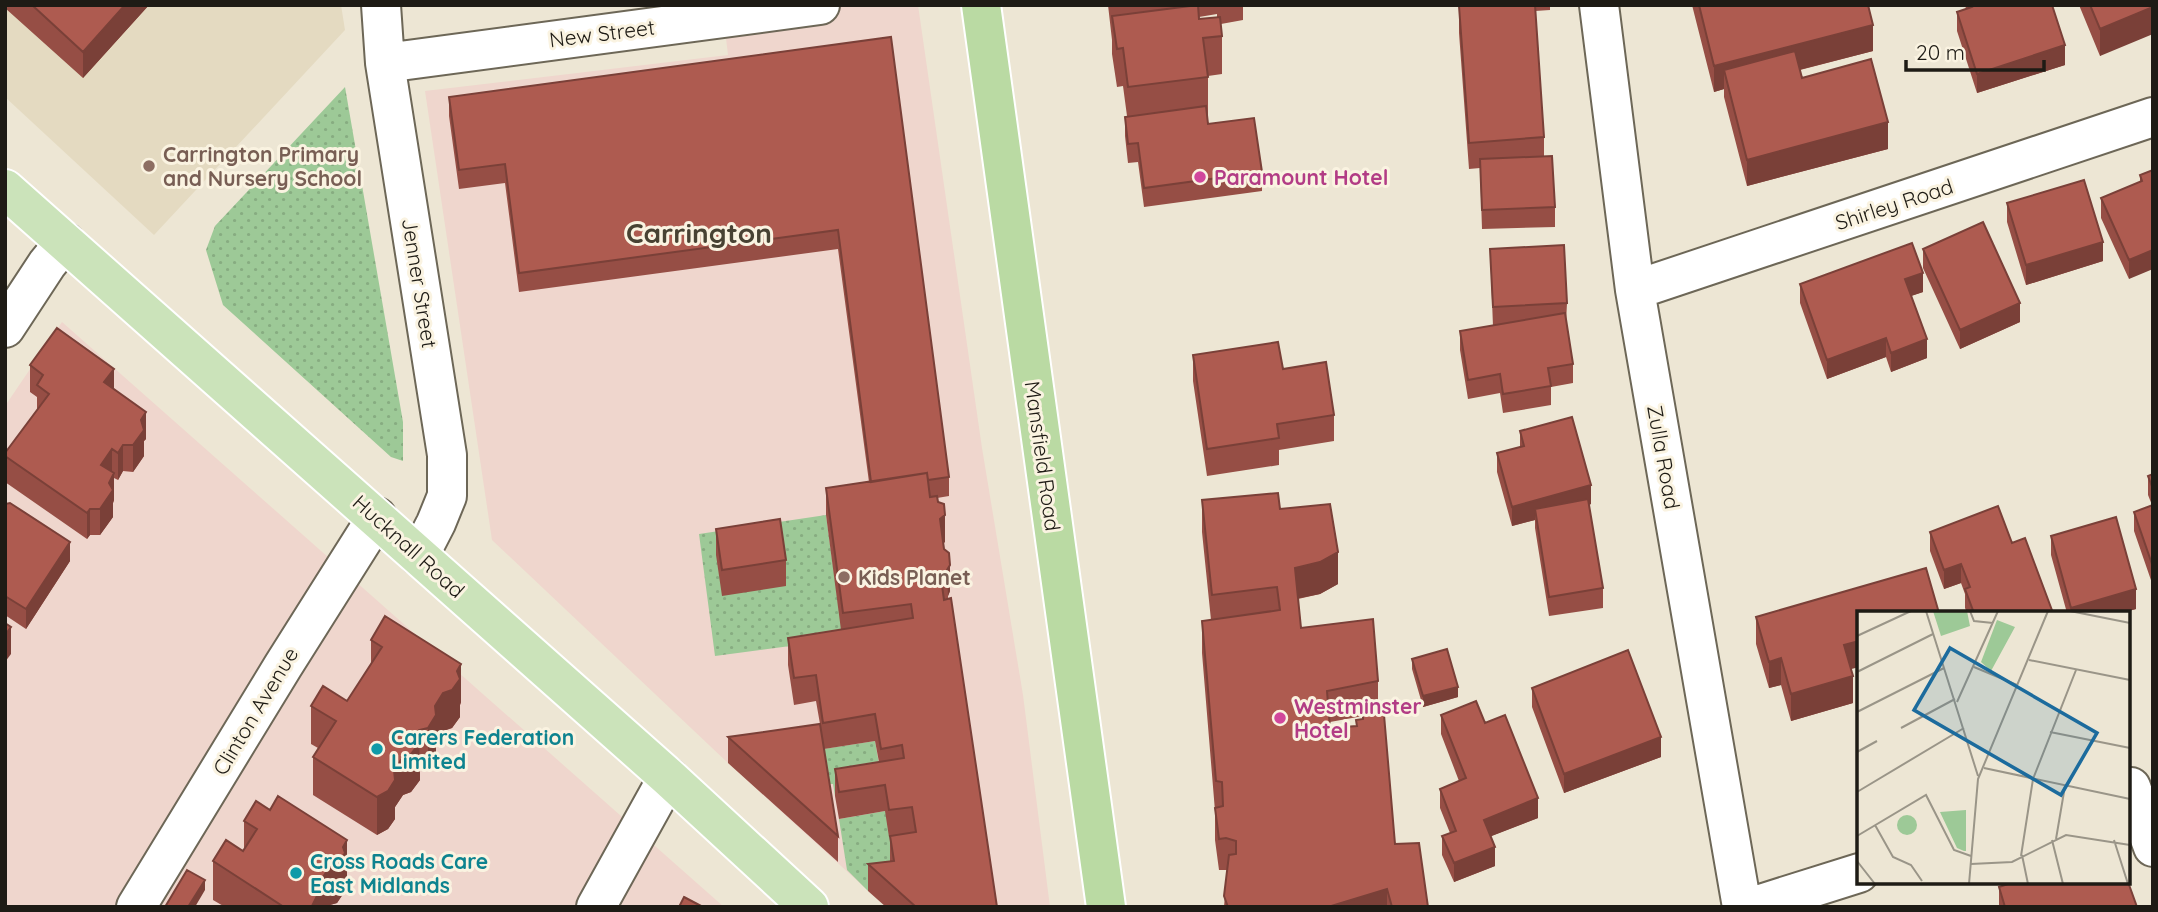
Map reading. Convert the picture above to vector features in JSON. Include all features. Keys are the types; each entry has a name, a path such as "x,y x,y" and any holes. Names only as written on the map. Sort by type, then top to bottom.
{"highway":[{"name":"Mansfield Road","path":"981,5 1106,907"}],"main road":[{"name":"Hucknall Road","path":"5,189 377,517 809,907"}],"street":[{"name":"Jenner Street","path":"381,5 384,62 447,455 447,496 419,556"},
{"name":"New Street","path":"384,62 820,5"},
{"name":"Zulla Road","path":"1599,5 1635,289 1742,907"},
{"name":"Shirley Road","path":"1635,289 2153,117"},
{"path":"5,328 47,264 65,242"},
{"name":"Clinton Avenue","path":"136,907 377,517"},
{"path":"596,907 668,777"},
{"path":"2137,785 2153,847"},
{"path":"1751,907 1857,874"}],"shaded area":[{"name":"Carrington Primary and Nursery School","path":"5,5 341,5 345,30 154,235 5,97"},
{"path":"722,5 918,5 982,448 1023,695 1050,907 886,907 728,763 492,540 425,91 728,55"},
{"path":"62,322 724,907 5,907 5,406"}],"green space":[{"path":"345,87 403,422 403,461 391,457 223,305 206,250 215,226"},
{"path":"826,515 843,639 715,656 699,534"},
{"path":"875,741 881,775 904,785 835,796 833,784 826,784 823,749"},
{"path":"885,811 912,833 894,887 868,891 847,870 839,819"}],"building":[{"path":"32,5 125,5 83,52"},
{"path":"1198,5 1199,19 1220,17 1222,36 1203,38 1208,77 1128,87 1123,48 1117,49 1112,16"},
{"path":"1535,5 1544,137 1469,143 1459,6"},
{"path":"1699,5 1868,5 1873,25 1714,66"},
{"path":"1971,5 2052,5 2065,45 1977,74 1957,12 1972,7"},
{"path":"2090,5 2153,5 2153,7 2100,29"},
{"path":"891,37 949,477 928,480 927,473 871,482 838,230 519,273 505,164 459,170 449,97"},
{"path":"1795,51 1802,78 1871,59 1888,122 1747,160 1724,70"},
{"name":"Paramount Hotel","path":"1206,106 1208,124 1254,118 1262,172 1144,188 1138,143 1128,144 1125,117"},
{"path":"1552,156 1555,207 1482,210 1480,159"},
{"path":"2153,170 2153,250 2129,260 2101,198 2142,181 2140,175"},
{"path":"2084,180 2103,242 2026,265 2007,203"},
{"path":"1983,222 2020,303 1960,330 1923,249"},
{"path":"1912,243 1923,273 1905,279 1927,339 1891,353 1886,338 1827,360 1800,284"},
{"path":"1564,245 1567,303 1493,307 1490,249"},
{"path":"1565,313 1573,364 1548,368 1551,386 1503,394 1500,374 1468,380 1460,331"},
{"path":"57,328 114,369 104,382 146,412 141,420 144,430 133,445 123,445 118,453 112,449 101,465 114,473 109,483 113,490 100,509 90,509 87,513 5,456 49,394 37,385 43,375 30,365"},
{"path":"1278,342 1283,369 1326,362 1334,415 1277,424 1279,438 1207,449 1193,355"},
{"path":"1572,417 1591,485 1512,507 1497,453 1524,446 1520,431"},
{"path":"927,473 930,497 937,496 938,502 944,504 945,515 940,519 944,549 949,553 950,565 947,570 948,577 941,578 944,600 951,598 997,907 916,907 868,864 894,861 890,836 916,832 912,807 889,810 885,785 839,792 835,769 904,758 902,745 881,749 875,714 823,723 816,675 794,678 788,638 913,618 911,604 843,613 826,488"},
{"path":"2153,474 2153,489 2148,476"},
{"name":"Westminster Hotel","path":"1278,493 1280,509 1330,504 1338,552 1320,562 1295,568 1301,628 1373,619 1378,681 1327,691 1330,728 1357,726 1356,720 1363,719 1363,705 1383,703 1395,844 1419,843 1428,907 1392,907 1387,889 1328,907 1228,907 1224,896 1229,855 1236,854 1236,841 1219,839 1215,808 1223,806 1222,782 1216,781 1202,621 1280,610 1277,587 1212,595 1202,500"},
{"path":"1588,499 1603,588 1549,597 1535,509"},
{"path":"10,503 70,542 26,609 5,596 5,504"},
{"path":"2153,505 2153,567 2134,512"},
{"path":"1998,506 2012,543 2025,538 2052,611 1973,611 1965,589 1970,587 1961,564 1944,570 1930,532"},
{"path":"2116,517 2136,589 2071,608 2051,536"},
{"path":"780,519 786,560 722,570 716,529"},
{"path":"1926,568 1938,611 1857,611 1857,642 1844,645 1853,676 1791,694 1781,658 1769,662 1756,617"},
{"name":"Carers Federation Limited","path":"385,616 461,664 457,671 460,679 452,690 443,693 435,706 436,715 428,728 418,732 420,742 411,754 403,757 394,770 395,780 388,791 377,797 313,757 336,721 311,706 323,686 347,701 382,647 371,640"},
{"path":"5,623 11,627 5,635"},
{"path":"1447,649 1458,687 1423,696 1412,659"},
{"path":"1628,650 1661,737 1564,774 1532,688"},
{"path":"1476,701 1485,723 1505,715 1538,798 1484,820 1495,847 1454,863 1442,836 1456,831 1440,789 1466,778 1441,715"},
{"path":"820,724 838,836 728,737"},
{"path":"278,796 347,840 343,847 345,853 337,865 330,866 317,887 318,894 310,907 284,907 213,861 226,840 243,851 257,829 244,821 256,801 270,810"},
{"path":"187,870 205,880 188,907 165,907"},
{"path":"2008,884 2129,884 2137,907 2005,907 1999,887"},
{"path":"684,897 703,907 679,907"}],"place":[{"name":"Carrington Primary and Nursery School","path":"149,166"},
{"name":"Paramount Hotel","path":"1200,177"},
{"name":"Kids Planet","path":"844,577"},
{"name":"Westminster Hotel","path":"1280,718"},
{"name":"Carers Federation Limited","path":"377,749"},
{"name":"Cross Roads Care East Midlands","path":"296,873"}],"district":[{"name":"Carrington","path":"699,232"}]}
